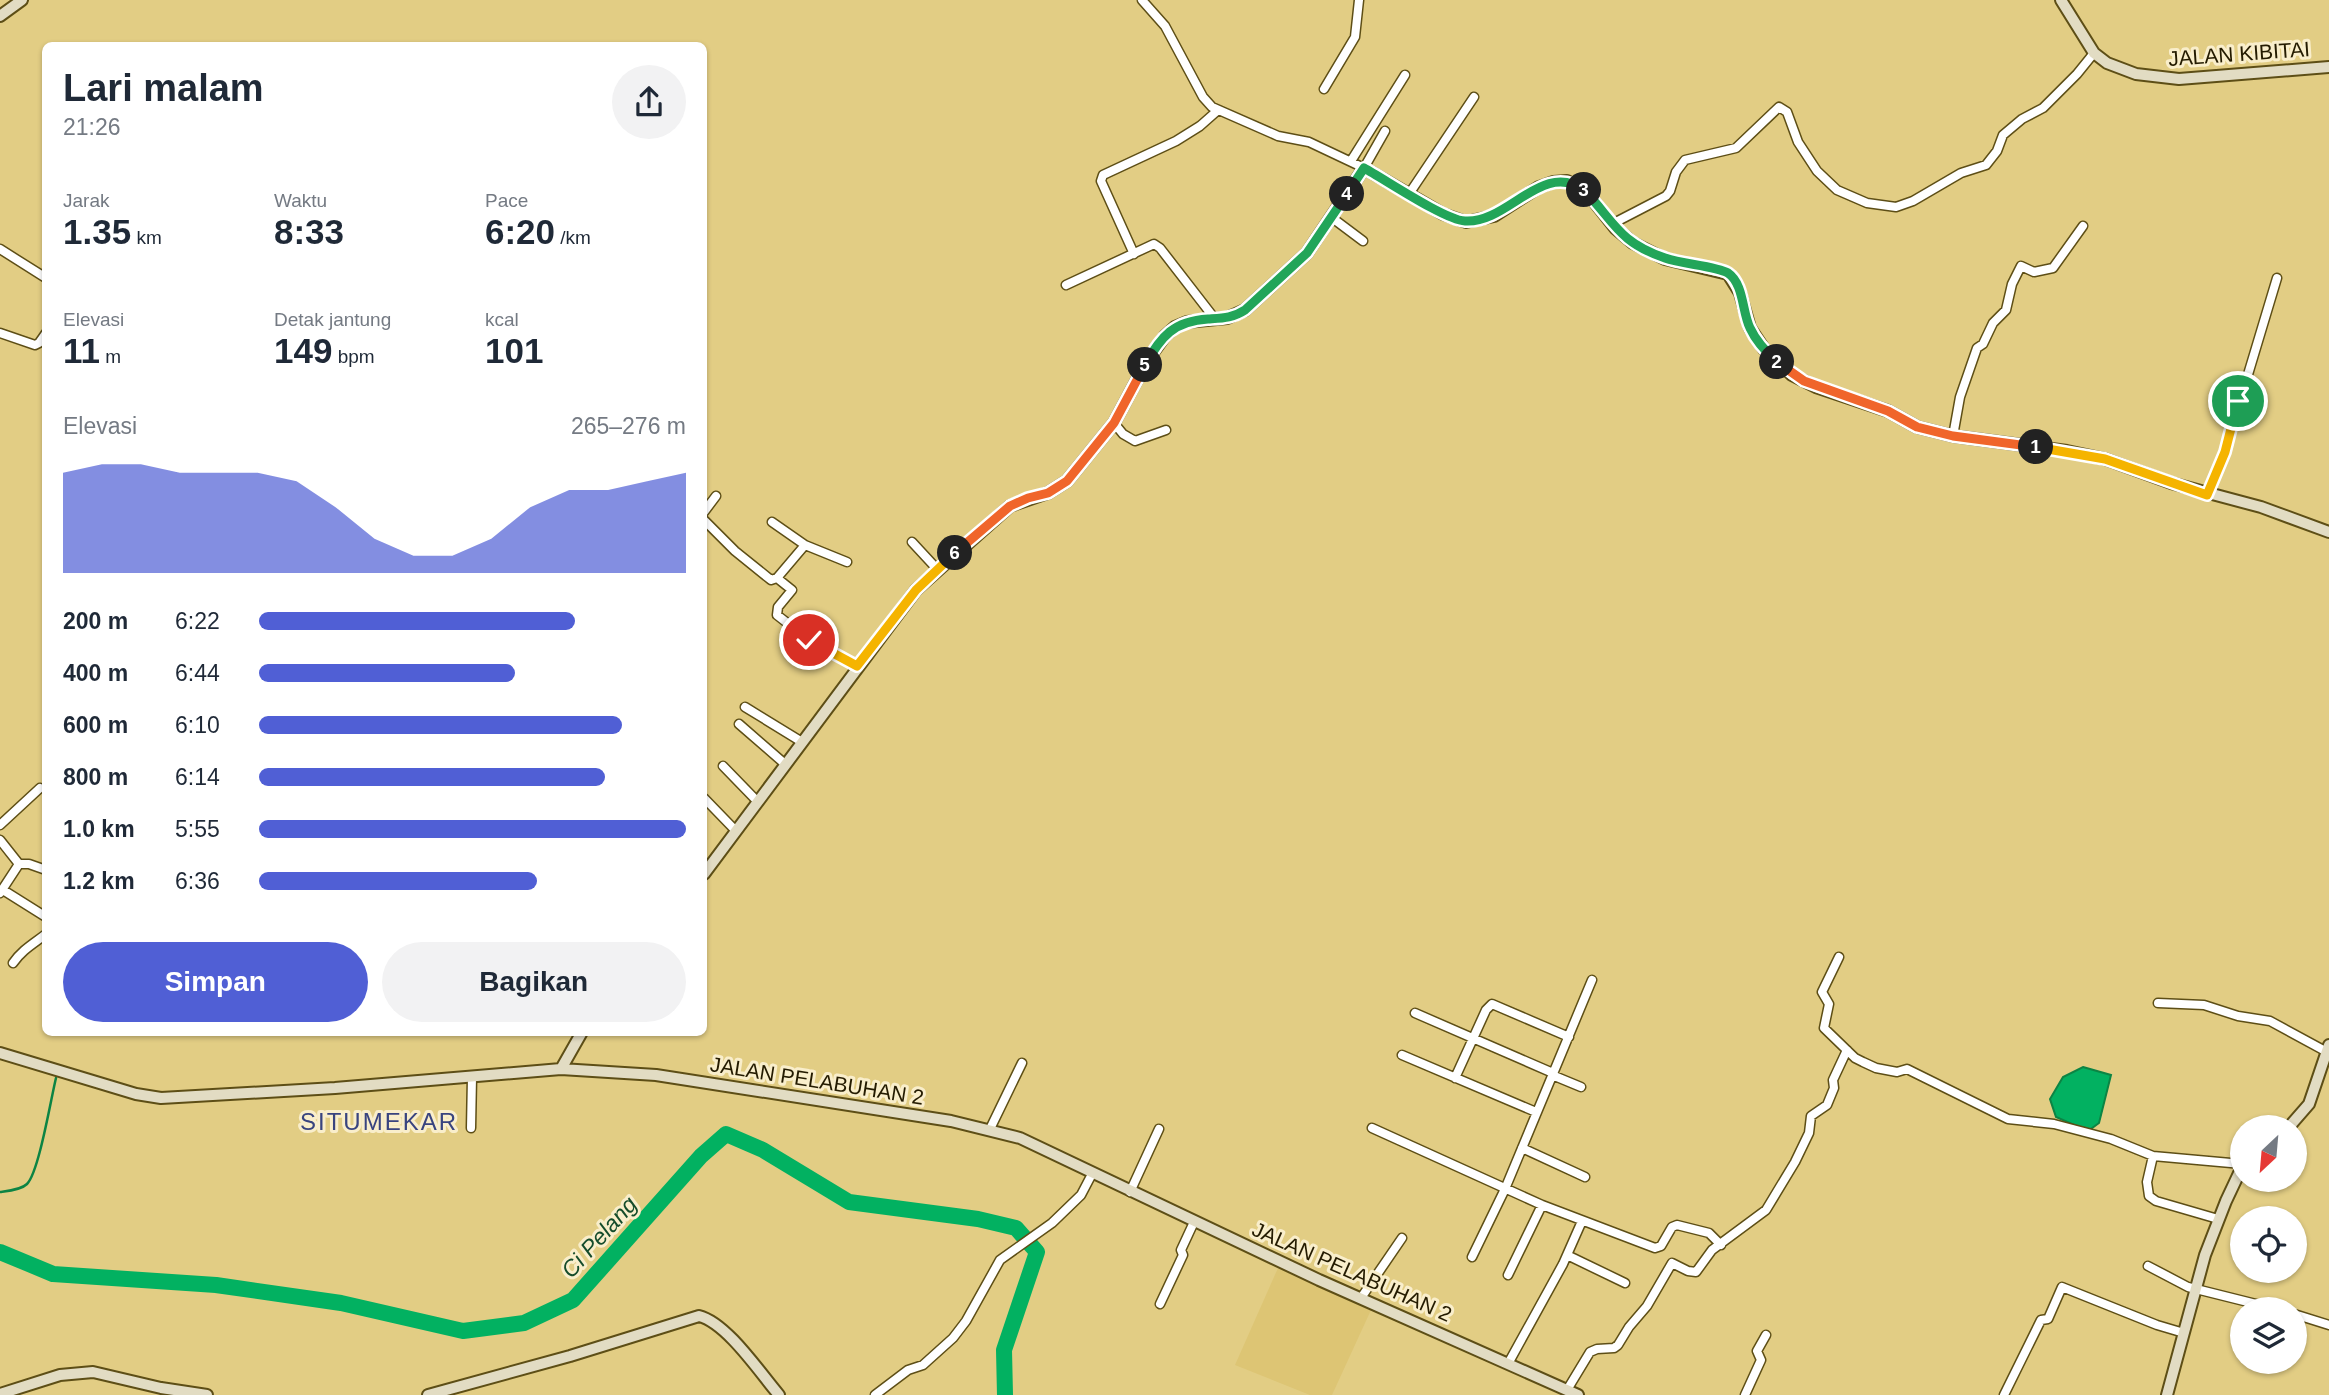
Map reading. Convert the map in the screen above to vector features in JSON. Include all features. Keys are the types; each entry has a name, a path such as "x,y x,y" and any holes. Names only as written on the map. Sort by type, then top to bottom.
{"street":[{"path":"0,16 22,0"},
{"path":"1142,0 1165,26 1203,97 1217,111 1278,136 1309,142 1364,168 1451,218 1473,221 1494,216 1548,183 1567,181 1585,190 1612,224 1633,243 1653,254 1679,263 1728,274 1740,293 1745,315 1755,336 1774,360 1792,375 1823,390 1888,411 1917,427 1953,436 2105,459 2207,495 2261,507 2329,532"},
{"path":"1324,89 1355,37 1360,0"},
{"path":"1612,224 1666,196 1676,172 1685,160 1736,148 1779,107 1787,112 1798,142 1817,171 1837,190 1854,200 1879,206 1905,205 1961,173 1986,164 2001,143 2003,135 2043,108 2094,53 2062,0"},
{"name":"JALAN KIBITAI","path":"2094,53 2115,67 2157,78 2179,79 2329,67"},
{"path":"1351,162 1405,75"},
{"path":"1409,194 1474,97"},
{"path":"1134,254 1101,181 1103,175 1176,141 1217,111"},
{"path":"707,870 916,590 1010,506 1048,493 1062,485 1114,423 1147,361 1165,335 1187,321 1233,317 1245,310 1307,253 1364,168 1385,131"},
{"path":"1331,217 1363,241"},
{"path":"1953,436 1960,397 1977,348 1983,344 1993,323 2006,310 2017,272 2021,266 2034,272 2053,268 2083,226"},
{"path":"1066,285 1151,244 1157,245 1215,318"},
{"path":"0,248 42,275"},
{"path":"2207,495 2225,452 2277,278"},
{"path":"0,333 35,345 42,339"},
{"path":"1114,423 1123,434 1135,441 1166,430"},
{"path":"707,508 716,496"},
{"path":"772,522 805,545 847,562"},
{"path":"707,523 735,551 774,581 805,545"},
{"path":"912,542 937,569"},
{"path":"777,578 792,591 778,607 777,615 817,645 857,666"},
{"path":"745,707 802,742"},
{"path":"738,724 785,764"},
{"path":"723,766 757,801"},
{"path":"0,825 40,788"},
{"path":"707,801 735,830"},
{"path":"0,840 19,864"},
{"path":"19,864 42,869"},
{"path":"19,864 1,891 42,915"},
{"path":"13,963 22,950 42,937"},
{"path":"1839,957 1822,992 1829,1004 1824,1028 1855,1058 1876,1068 1897,1072 1907,1069 1998,1115 2018,1121 2054,1124 2111,1139 2153,1156 2230,1165"},
{"path":"1472,1257 1505,1189 1592,980"},
{"path":"2158,1003 2204,1005 2238,1016 2266,1020 2328,1049 2309,1104 2301,1115"},
{"path":"1455,1078 1488,1007 1494,1004 1569,1037"},
{"path":"1415,1013 1581,1087"},
{"path":"561,1069 580,1036"},
{"path":"1567,1390 1590,1352 1619,1345 1629,1326 1647,1306 1672,1263 1696,1272 1706,1256 1766,1210 1809,1133 1811,1116 1827,1105 1833,1080 1847,1050"},
{"name":"JALAN PELABUHAN 2","path":"0,1054 110,1087 161,1098 335,1088 561,1069 656,1075 990,1129 1020,1138 1195,1222 1578,1395"},
{"path":"1402,1055 1536,1112"},
{"path":"990,1129 1023,1063"},
{"path":"471,1128 472,1077"},
{"path":"1372,1128 1542,1205 1655,1248 1661,1246 1672,1227 1677,1225 1709,1233 1720,1245"},
{"path":"1130,1192 1159,1129"},
{"path":"1521,1148 1584,1177"},
{"path":"2153,1156 2147,1182 2149,1196 2218,1219"},
{"path":"875,1395 908,1370 921,1367 953,1338 998,1263 1052,1223 1081,1195 1092,1174"},
{"path":"2167,1395 2205,1255 2230,1192"},
{"path":"1508,1275 1542,1205"},
{"path":"1508,1362 1567,1255 1582,1221"},
{"path":"1160,1304 1195,1222"},
{"path":"1361,1298 1402,1238"},
{"path":"1567,1255 1625,1283"},
{"path":"2148,1266 2197,1290 2230,1298"},
{"path":"2004,1395 2041,1320 2048,1319 2063,1287 2157,1325 2184,1333"},
{"path":"428,1395 570,1356 699,1316 709,1320 727,1335 779,1395"},
{"path":"2307,1318 2329,1325"},
{"path":"1745,1395 1761,1360 1757,1351 1766,1335"},
{"path":"0,1394 60,1375 93,1372 161,1388 207,1395"}],"shaded area":[{"path":"2083,1067 2111,1075 2099,1123 2088,1131 2056,1117 2050,1099 2063,1077"},
{"path":"1278,1268 1371,1310 1332,1395 1310,1395 1235,1365"}],"waterway":[{"path":"0,1192 21,1188 31,1177 40,1150 56,1078"},
{"name":"Ci Pelang","path":"0,1252 53,1274 216,1285 341,1303 463,1331 524,1323 573,1300 701,1156 726,1134 763,1150 849,1202 978,1219 1016,1228 1037,1252 1004,1350 1005,1395"}],"district":[{"name":"SITUMEKAR","path":"379,1122"}],"route":[{"path":"809,640 857,666 916,590 965,544 1010,506 1048,493 1073,475 1114,423 1147,361 1170,331 1187,321 1227,318 1239,314 1298,262 1307,253 1364,168 1443,214 1466,222 1494,216 1548,183 1567,181 1575,184 1585,190 1615,228 1633,243 1665,259 1720,270 1732,277 1740,293 1750,328 1764,349 1792,375 1816,387 1888,411 1917,427 1953,436 2067,451 2105,459 2207,495 2225,452 2238,401"}]}
